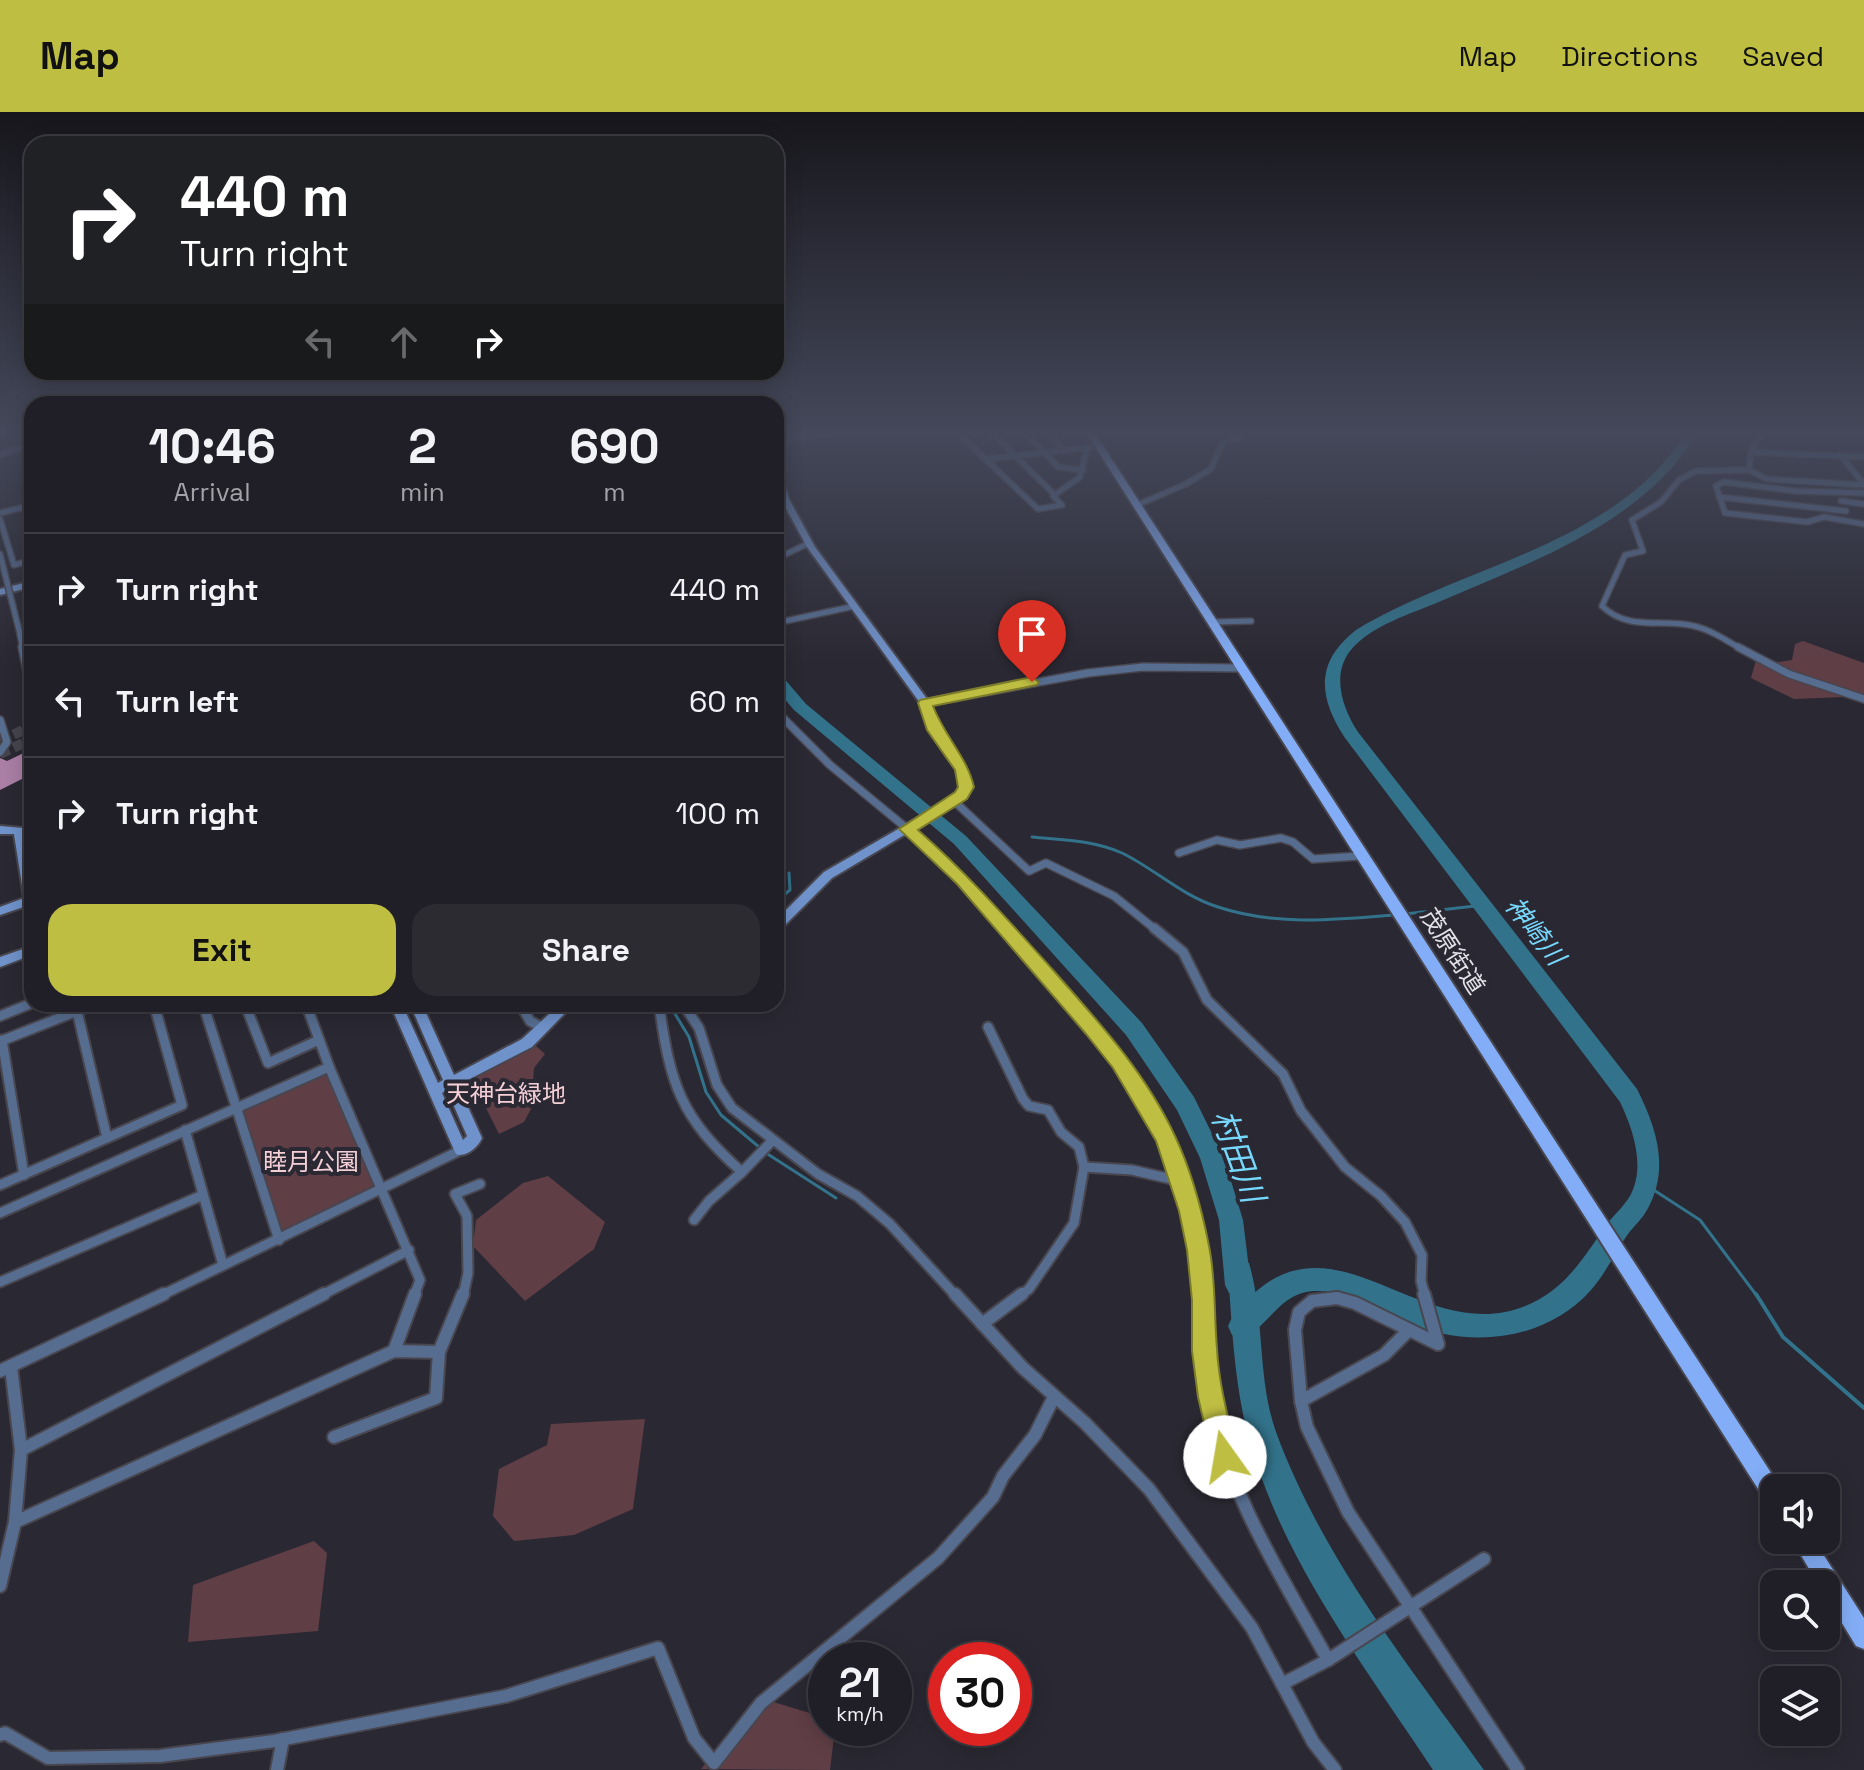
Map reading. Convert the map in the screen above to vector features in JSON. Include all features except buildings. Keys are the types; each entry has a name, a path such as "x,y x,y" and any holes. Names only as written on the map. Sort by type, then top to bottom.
{"main road":[{"name":"茂原街道","path":"1140,509 1760,1474"},
{"path":"1811,1554 1864,1638"}],"street":[{"path":"19,509 0,516 14,565 24,562"},
{"path":"784,918 819,881 954,801 965,791 966,782 962,770 935,730 925,703 809,543 793,509"},
{"path":"1649,509 1632,520 1632,526 1643,543 1643,551 1625,555 1602,606 1611,617 1626,622 1680,623 1698,627 1768,665 1864,699"},
{"path":"1724,509 1725,513 1807,522 1824,517 1864,524"},
{"path":"1831,509 1846,511 1851,521"},
{"path":"784,555 809,543"},
{"path":"0,554 24,656"},
{"path":"0,594 24,588"},
{"path":"784,622 855,606"},
{"path":"1213,622 1251,621"},
{"path":"925,703 1088,673 1143,667 1241,668"},
{"path":"784,719 830,765 963,880 1120,1062 1166,1139 1199,1250 1204,1300 1204,1351 1210,1397 1225,1457 1263,1543 1328,1660"},
{"path":"0,720 7,742 0,752"},
{"path":"954,801 1029,871 1046,863 1114,896 1183,952 1207,1000 1283,1074 1301,1111 1345,1167 1381,1196 1405,1222 1422,1255 1421,1281 1438,1344 1355,1303 1322,1298 1303,1306 1295,1330 1301,1401 1307,1427 1348,1512 1518,1770"},
{"path":"0,830 19,831 24,862"},
{"path":"1179,853 1217,840 1240,845 1281,838 1293,842 1313,859 1360,856"},
{"path":"0,911 24,902"},
{"path":"0,962 24,953"},
{"path":"0,1016 24,1006"},
{"path":"24,1175 1,1041 74,1012"},
{"path":"77,1012 107,1138"},
{"path":"0,1185 182,1105 156,1012"},
{"path":"206,1012 279,1240"},
{"path":"248,1012 268,1063 319,1040"},
{"path":"309,1012 329,1067 420,1280 394,1351"},
{"path":"399,1012 461,1150"},
{"path":"0,1586 15,1522 21,1450 6,1369 279,1240 461,1150 475,1138 420,1012"},
{"path":"525,1012 530,1021 543,1028"},
{"path":"434,1091 527,1043 560,1012"},
{"path":"660,1012 666,1057 680,1105 713,1148 742,1172"},
{"path":"688,1012 699,1028 717,1085 732,1108 818,1174 857,1196 890,1224 982,1324 1149,1489 1252,1628 1313,1742 1335,1770"},
{"path":"982,1324 1029,1289 1074,1223 1084,1167 1079,1147 1061,1132 1048,1110 1029,1106 1023,1099 988,1027"},
{"path":"0,1213 329,1067"},
{"path":"185,1130 223,1265"},
{"path":"694,1220 709,1201 772,1141"},
{"path":"1084,1167 1132,1170 1180,1181"},
{"path":"334,1437 436,1398 439,1352 463,1296 468,1273 467,1216 455,1194 480,1184"},
{"path":"0,1282 203,1195"},
{"path":"21,1450 409,1250"},
{"path":"1301,1401 1384,1355 1409,1330"},
{"path":"15,1522 394,1351 439,1352"},
{"path":"0,1735 5,1733 48,1758 160,1756 283,1739 506,1696 658,1648 694,1738 714,1763 761,1703 938,1558 993,1497 1003,1476 1035,1435 1054,1397"},
{"path":"1282,1684 1411,1609 1484,1559"},
{"path":"277,1770 283,1739"}],"green space":[{"path":"1803,641 1864,663 1864,702 1845,697 1794,699 1751,678 1756,660 1792,660 1795,644"},
{"name":"天神台緑地","path":"536,1046 545,1054 534,1068 531,1109 524,1122 499,1134 473,1082 478,1076"},
{"name":"睦月公園","path":"330,1069 383,1188 279,1240 237,1109"},
{"path":"548,1176 605,1222 594,1249 525,1301 473,1246 476,1220 523,1183"},
{"path":"645,1419 633,1509 574,1535 514,1541 493,1516 499,1469 547,1445 551,1424"},
{"path":"314,1541 327,1553 318,1631 188,1642 193,1585"},
{"path":"760,1698 808,1713 808,1746 833,1746 830,1770 701,1769"}],"water":[{"path":"1227,1257 1249,1263 1270,1411 1295,1478 1317,1522 1368,1608 1484,1770 1433,1770 1330,1616 1286,1535 1267,1492 1246,1426 1234,1354"}],"waterway":[{"name":"神崎川","path":"1241,1326 1282,1288 1315,1279 1355,1286 1417,1314 1459,1325 1503,1324 1524,1318 1545,1310 1580,1284 1644,1193 1648,1151 1641,1123 1629,1096 1351,734 1333,692 1338,659 1362,633 1535,554 1614,509"},
{"name":"村田川","path":"784,688 800,707 960,840 1134,1029 1186,1104 1212,1158 1231,1220 1238,1285"},
{"path":"1032,837 1078,841 1122,853 1192,896 1240,913 1305,920 1394,915"},
{"path":"784,895 790,890 789,873"},
{"path":"1405,914 1484,905"},
{"path":"674,1012 689,1037 706,1092 721,1115 766,1153 836,1198"},
{"path":"1646,1185 1700,1220 1757,1296"},
{"path":"1756,1294 1783,1337 1864,1408"}],"tunnel":[{"path":"0,741 24,730"},
{"path":"0,754 24,743"}],"route":[{"path":"1032,682 925,703 935,730 962,770 966,787 962,795 907,829 963,880 1093,1028 1120,1062 1166,1139 1190,1211 1199,1250 1204,1300 1204,1351 1210,1397 1225,1457"}]}
